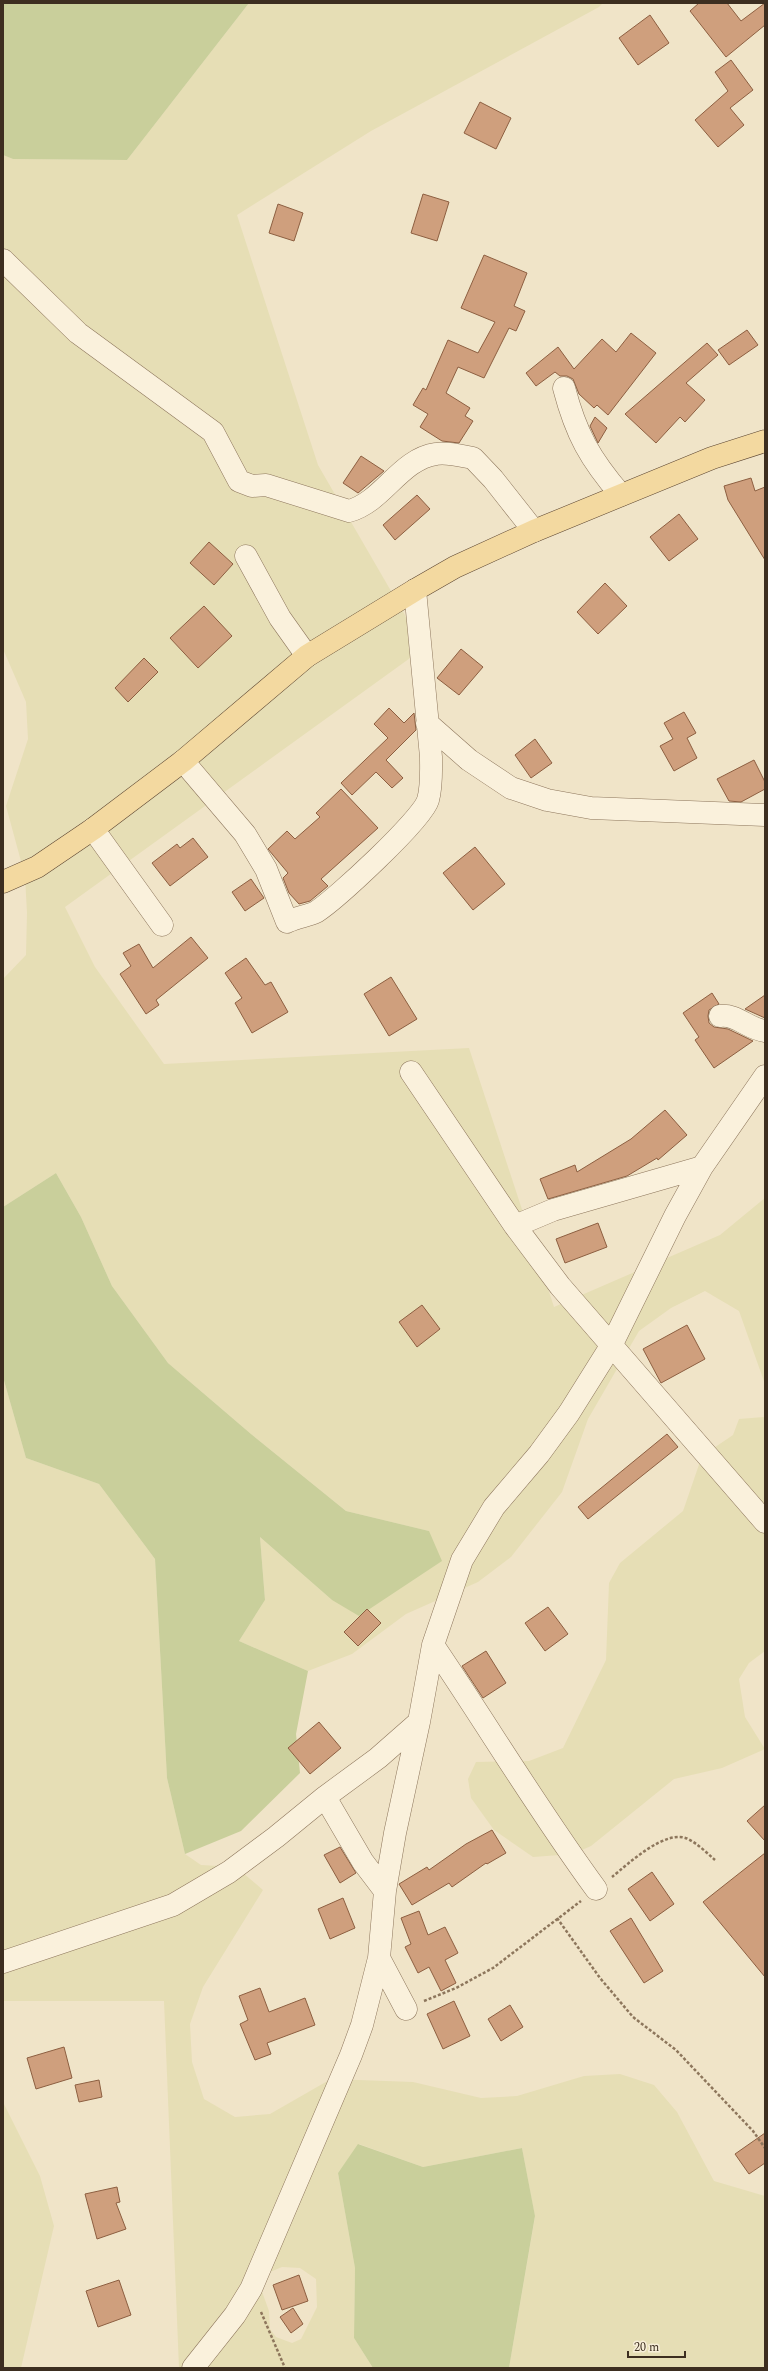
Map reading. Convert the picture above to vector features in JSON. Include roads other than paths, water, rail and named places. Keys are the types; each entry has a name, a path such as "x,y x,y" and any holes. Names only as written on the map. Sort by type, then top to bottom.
{"main road":[{"path":"3,882 36,867 93,829 183,761 307,656 415,590 455,567 534,531 712,458 765,441"}],"street":[{"path":"3,260 78,333 213,432 239,481 252,486 266,485 349,511 362,508 417,460 436,454 473,458 493,479 534,531"},
{"path":"564,388 572,420 586,449 604,475 621,495"},
{"path":"246,556 280,618 307,656"},
{"path":"183,761 245,834 266,869 288,922 298,916 315,912 362,872 398,837 423,809 428,800 431,776 415,590"},
{"path":"427,724 469,760 511,788 547,800 591,808 765,815"},
{"path":"93,829 162,925"},
{"path":"720,1016 733,1016 756,1030 765,1031"},
{"path":"411,1072 515,1226 560,1286 611,1346 640,1376 765,1522"},
{"path":"192,2368 235,2315 251,2289 351,2055 364,2018 379,1958 385,1891 395,1833 419,1722 433,1645 462,1560 494,1508 539,1454 569,1413 611,1346 674,1216 702,1167 765,1076"},
{"path":"515,1226 553,1210 702,1167"},
{"path":"433,1645 492,1733 556,1834 596,1889"},
{"path":"3,1962 173,1905 228,1872 276,1837 325,1797 378,1758 419,1722"},
{"path":"325,1797 362,1862 385,1891"},
{"path":"379,1958 406,2009"}]}
